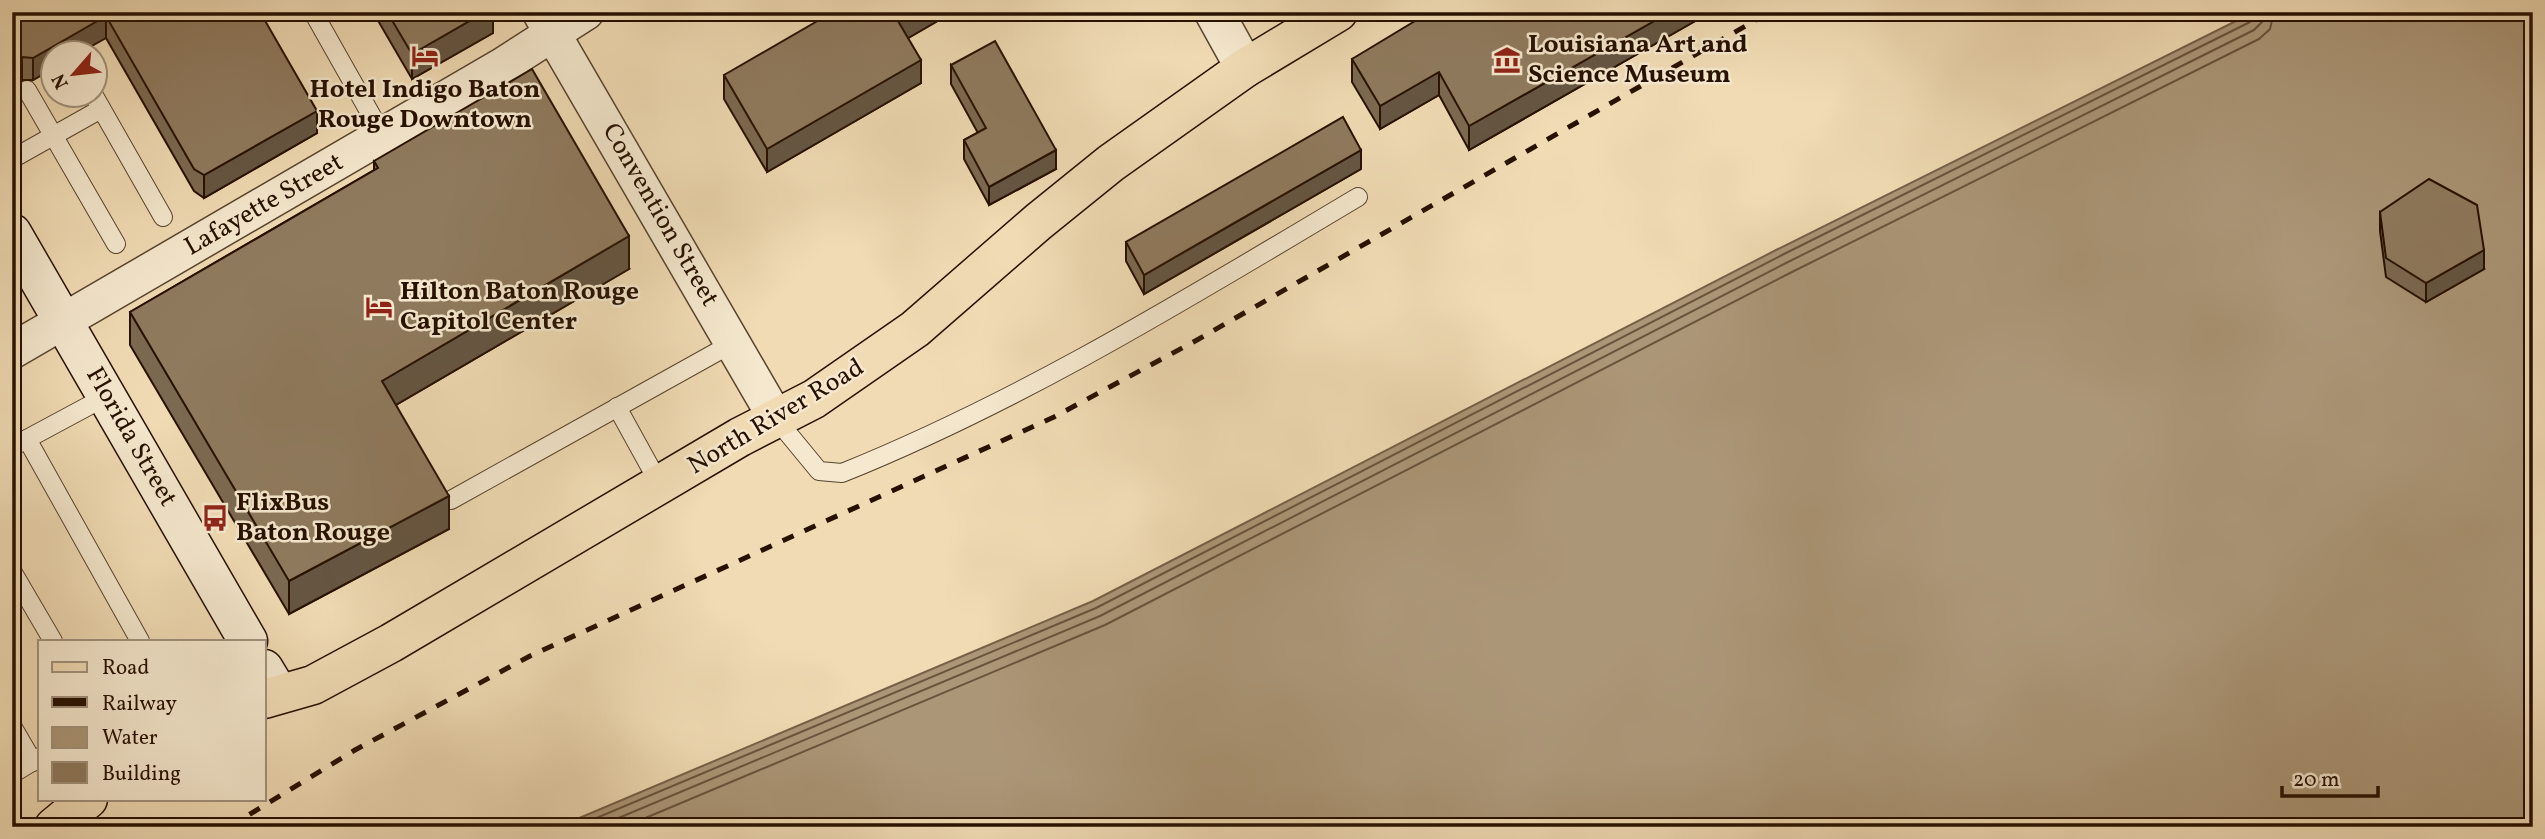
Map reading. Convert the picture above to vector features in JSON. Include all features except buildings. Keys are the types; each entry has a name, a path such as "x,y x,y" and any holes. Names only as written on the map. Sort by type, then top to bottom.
{"main road":[{"path":"1214,12 1245,68"},
{"name":"North River Road","path":"269,687 313,685 391,643 740,437 814,399 900,341 1111,163 1245,68 1338,12"},
{"name":"Florida Street","path":"12,233 247,640"},
{"path":"54,827 87,800"}],"street":[{"name":"Lafayette Street","path":"12,351 383,136 546,23 586,12"},
{"name":"Convention Street","path":"546,23 589,92 777,420"}],"lane":[{"path":"313,12 383,136"},
{"path":"27,90 116,244"},
{"path":"12,159 54,136 89,108"},
{"path":"100,108 163,217"},
{"path":"777,420 819,471 842,473 980,412 1163,313 1358,197"},
{"path":"451,500 733,343"},
{"path":"107,396 20,443 139,640"},
{"path":"617,407 660,485"},
{"path":"12,571 52,640"},
{"path":"12,726 36,759 12,774"}],"water":[{"path":"2254,12 2533,12 2533,827 558,827 1093,601 1778,249"}],"railway":[{"path":"229,827 355,750 530,656 1054,417 1197,340 1770,12"}],"place":[{"name":"Hotel Indigo Baton Rouge Downtown","path":"425,56"},
{"name":"Louisiana Art and Science Museum","path":"1507,60"},
{"name":"Hilton Baton Rouge Capitol Center","path":"379,307"},
{"name":"FlixBus Baton Rouge","path":"215,518"}]}
